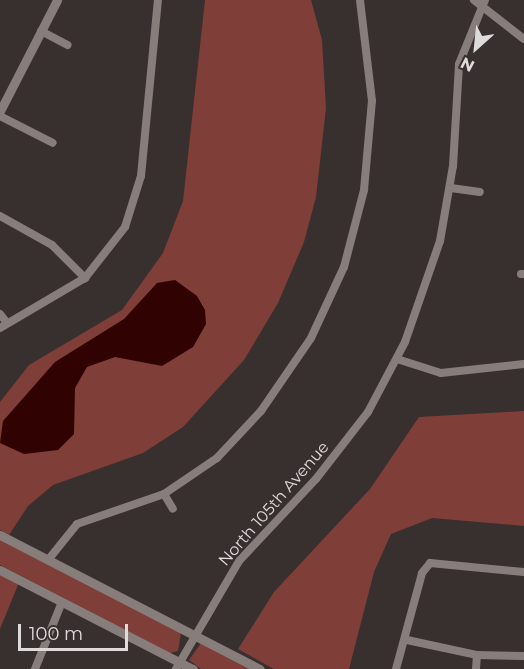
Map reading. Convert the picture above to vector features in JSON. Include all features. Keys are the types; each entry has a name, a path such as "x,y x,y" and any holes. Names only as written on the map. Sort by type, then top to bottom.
{"street":[{"path":"0,111 57,0"},
{"path":"0,314 3,326 85,278 116,244 136,201 158,0"},
{"path":"48,560 77,524 164,494 217,458 261,411 304,351 336,287 356,227 370,144 370,61 360,0"},
{"path":"480,1 524,39"},
{"name":"North 105th Avenue","path":"178,665 239,561 316,479 368,412 396,359 433,267 451,188 459,64 480,1"},
{"path":"41,31 67,45"},
{"path":"0,116 53,143"},
{"path":"451,188 480,192"},
{"path":"0,216 52,245 85,278"},
{"path":"396,359 441,373 524,364"},
{"path":"164,494 173,509"},
{"path":"0,535 260,669"},
{"path":"396,669 407,640 422,573 430,563 524,572"},
{"path":"0,570 178,665 194,669"},
{"path":"35,669 62,602"},
{"path":"407,640 477,655 524,656"},
{"path":"476,669 477,655"}],"shaded area":[{"path":"205,0 311,0 322,40 326,108 316,197 304,242 278,303 244,360 183,427 143,453 53,485 28,506 9,535 0,530 0,402 29,365 122,310 163,253 183,201"},
{"path":"175,280 197,296 205,310 206,324 193,347 162,366 115,357 87,367 75,388 74,434 58,450 24,454 0,443 3,421 55,362 124,319 157,283"},
{"path":"524,411 524,526 432,518 391,534 374,572 349,669 274,669 238,649 274,592 370,489 419,417"},
{"path":"0,539 181,633 178,651 170,653 0,565"},
{"path":"0,570 20,580 0,629"},
{"path":"201,643 251,669 201,669 189,660"}]}
